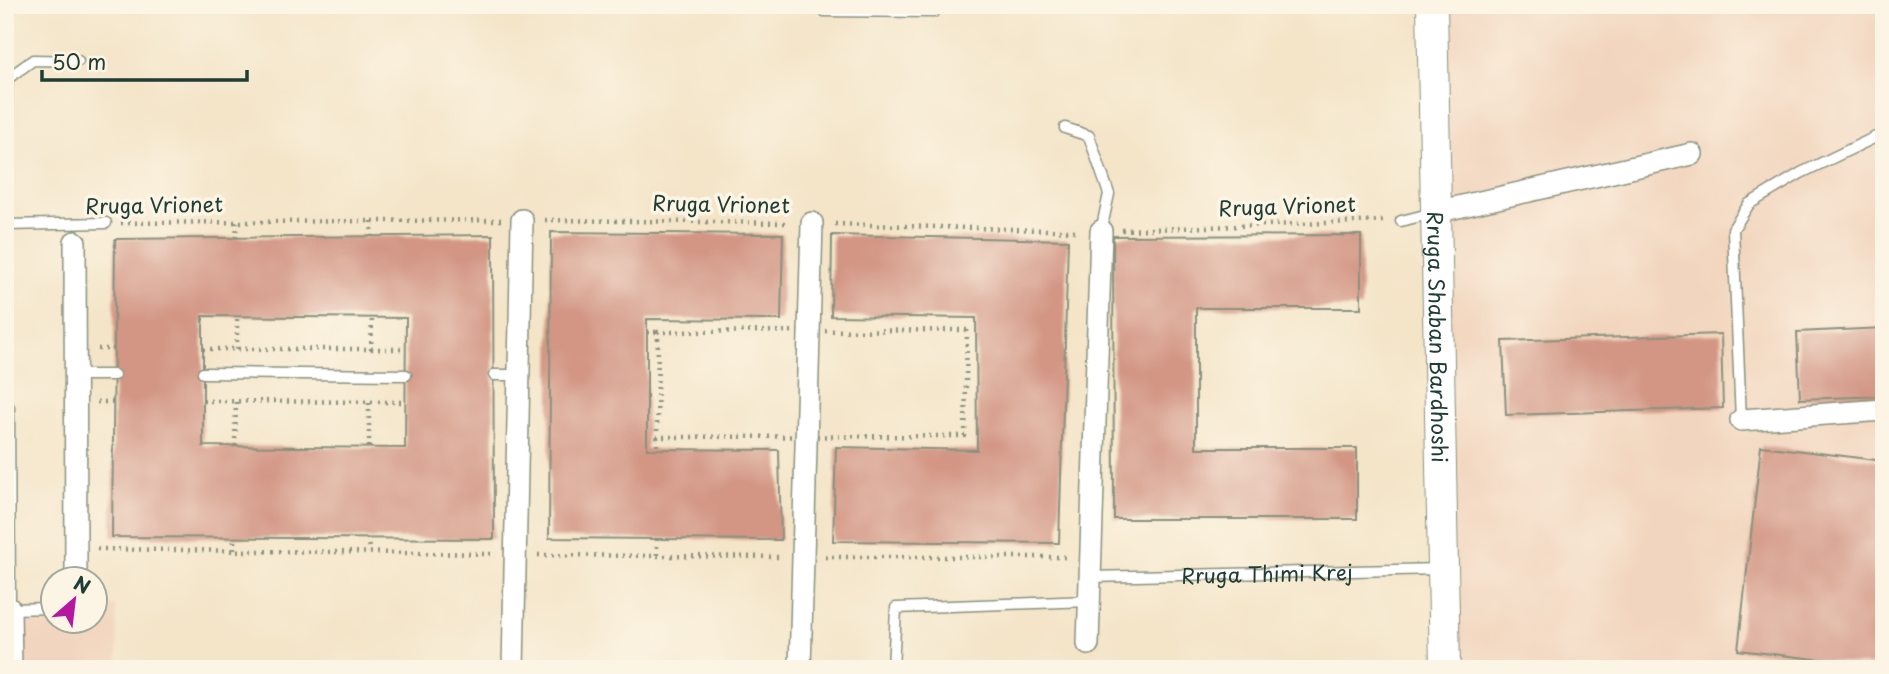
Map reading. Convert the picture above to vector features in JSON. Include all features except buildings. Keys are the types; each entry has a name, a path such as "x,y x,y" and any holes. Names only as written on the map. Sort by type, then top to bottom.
{"street":[{"name":"Rruga Shaban Bardhoshi","path":"1432,5 1445,669"},
{"path":"1436,212 1692,154"},
{"path":"513,669 522,220"},
{"path":"800,669 812,223"},
{"path":"1088,645 1101,231"},
{"path":"75,242 75,566"},
{"path":"1741,420 1884,410"},
{"path":"8,609 11,669"}],"lane":[{"path":"824,11 934,12 935,5"},
{"path":"5,227 6,79 33,60 78,61"},
{"path":"1065,128 1089,136 1109,194 1101,231"},
{"path":"1741,420 1733,229 1749,204 1801,173 1884,133"},
{"path":"1401,221 1436,212"},
{"name":"Rruga Vrionet","path":"5,227 106,223"},
{"path":"203,373 405,375"},
{"path":"76,375 114,375"},
{"path":"494,375 519,375"},
{"path":"5,399 9,408 8,609 38,608"},
{"name":"Rruga Thimi Krej","path":"1090,567 1444,569"},
{"path":"893,669 896,608 1089,601"}],"path":[{"name":"Rruga Vrionet","path":"106,223 522,220 812,223 1101,231 1401,221"},
{"path":"371,221 372,236"},
{"path":"236,238 237,222"},
{"path":"237,317 237,349"},
{"path":"371,350 372,318"},
{"path":"832,331 967,330 965,436 832,436"},
{"path":"647,332 810,331"},
{"path":"657,449 658,332"},
{"path":"203,349 406,349"},
{"path":"203,401 405,402"},
{"path":"235,446 236,401"},
{"path":"369,402 369,447"},
{"path":"657,437 807,436"},
{"path":"234,537 234,550"},
{"path":"368,538 369,552"},
{"path":"657,539 657,555"},
{"path":"76,548 803,557"},
{"path":"838,557 1090,567"}],"shaded area":[{"path":"1432,5 1884,5 1884,669 1445,669"},
{"path":"108,606 116,606 118,669 5,669 10,609 38,608 38,636 108,636"}]}
